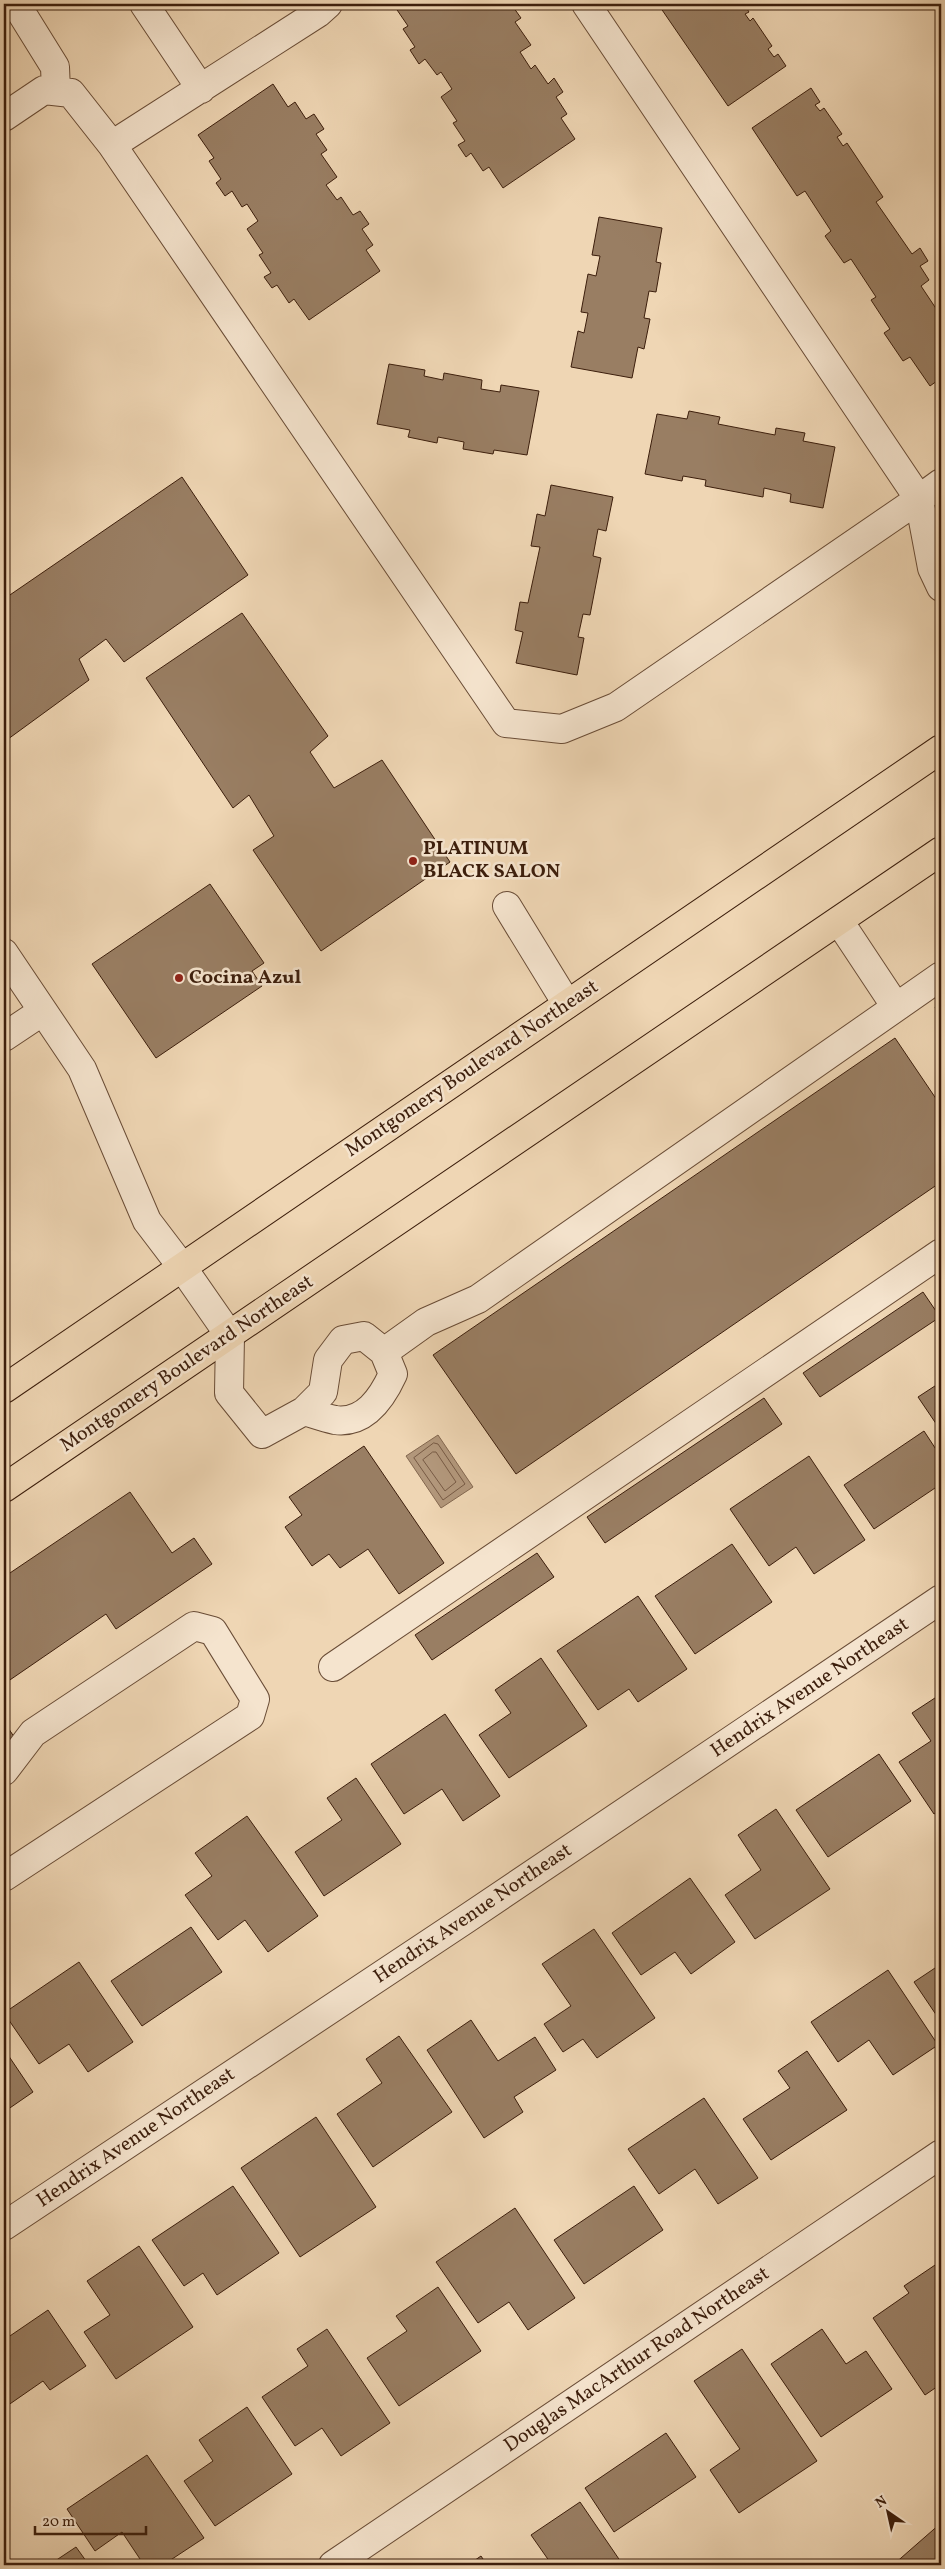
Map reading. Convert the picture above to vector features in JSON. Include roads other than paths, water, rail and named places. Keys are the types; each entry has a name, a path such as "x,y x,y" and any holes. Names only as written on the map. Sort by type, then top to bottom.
{"main road":[{"name":"Montgomery Boulevard Northeast","path":"4,1388 941,749"},
{"name":"Montgomery Boulevard Northeast","path":"4,1488 941,851"}],"street":[{"path":"144,4 201,89"},
{"path":"112,145 318,14 328,4"},
{"path":"586,4 919,499 932,568 941,587"},
{"path":"16,10 55,67 56,91"},
{"path":"4,117 44,90 71,93 112,145 506,723 562,729 616,706 941,484"},
{"path":"507,906 567,1004"},
{"path":"839,921 896,1007"},
{"path":"4,953 82,1069 147,1221 230,1336 229,1393 262,1434 304,1411 323,1392 328,1360 343,1340 364,1336 384,1352 393,1374 382,1398 360,1416 336,1420 304,1411"},
{"path":"384,1352 426,1322 478,1299 941,976"},
{"path":"4,1037 43,1011"},
{"path":"333,1667 941,1254"},
{"name":"Hendrix Avenue Northeast","path":"4,2226 474,1914 941,1600"},
{"path":"4,1771 34,1733 194,1626 213,1631 255,1699 250,1716 4,1877"},
{"name":"Douglas MacArthur Road Northeast","path":"333,2565 941,2154"}],"water":[{"path":"438,1435 473,1487 441,1508 406,1456"}],"place":[{"name":"PLATINUM BLACK SALON","path":"413,861"},
{"name":"Cocina Azul","path":"179,978"}]}
